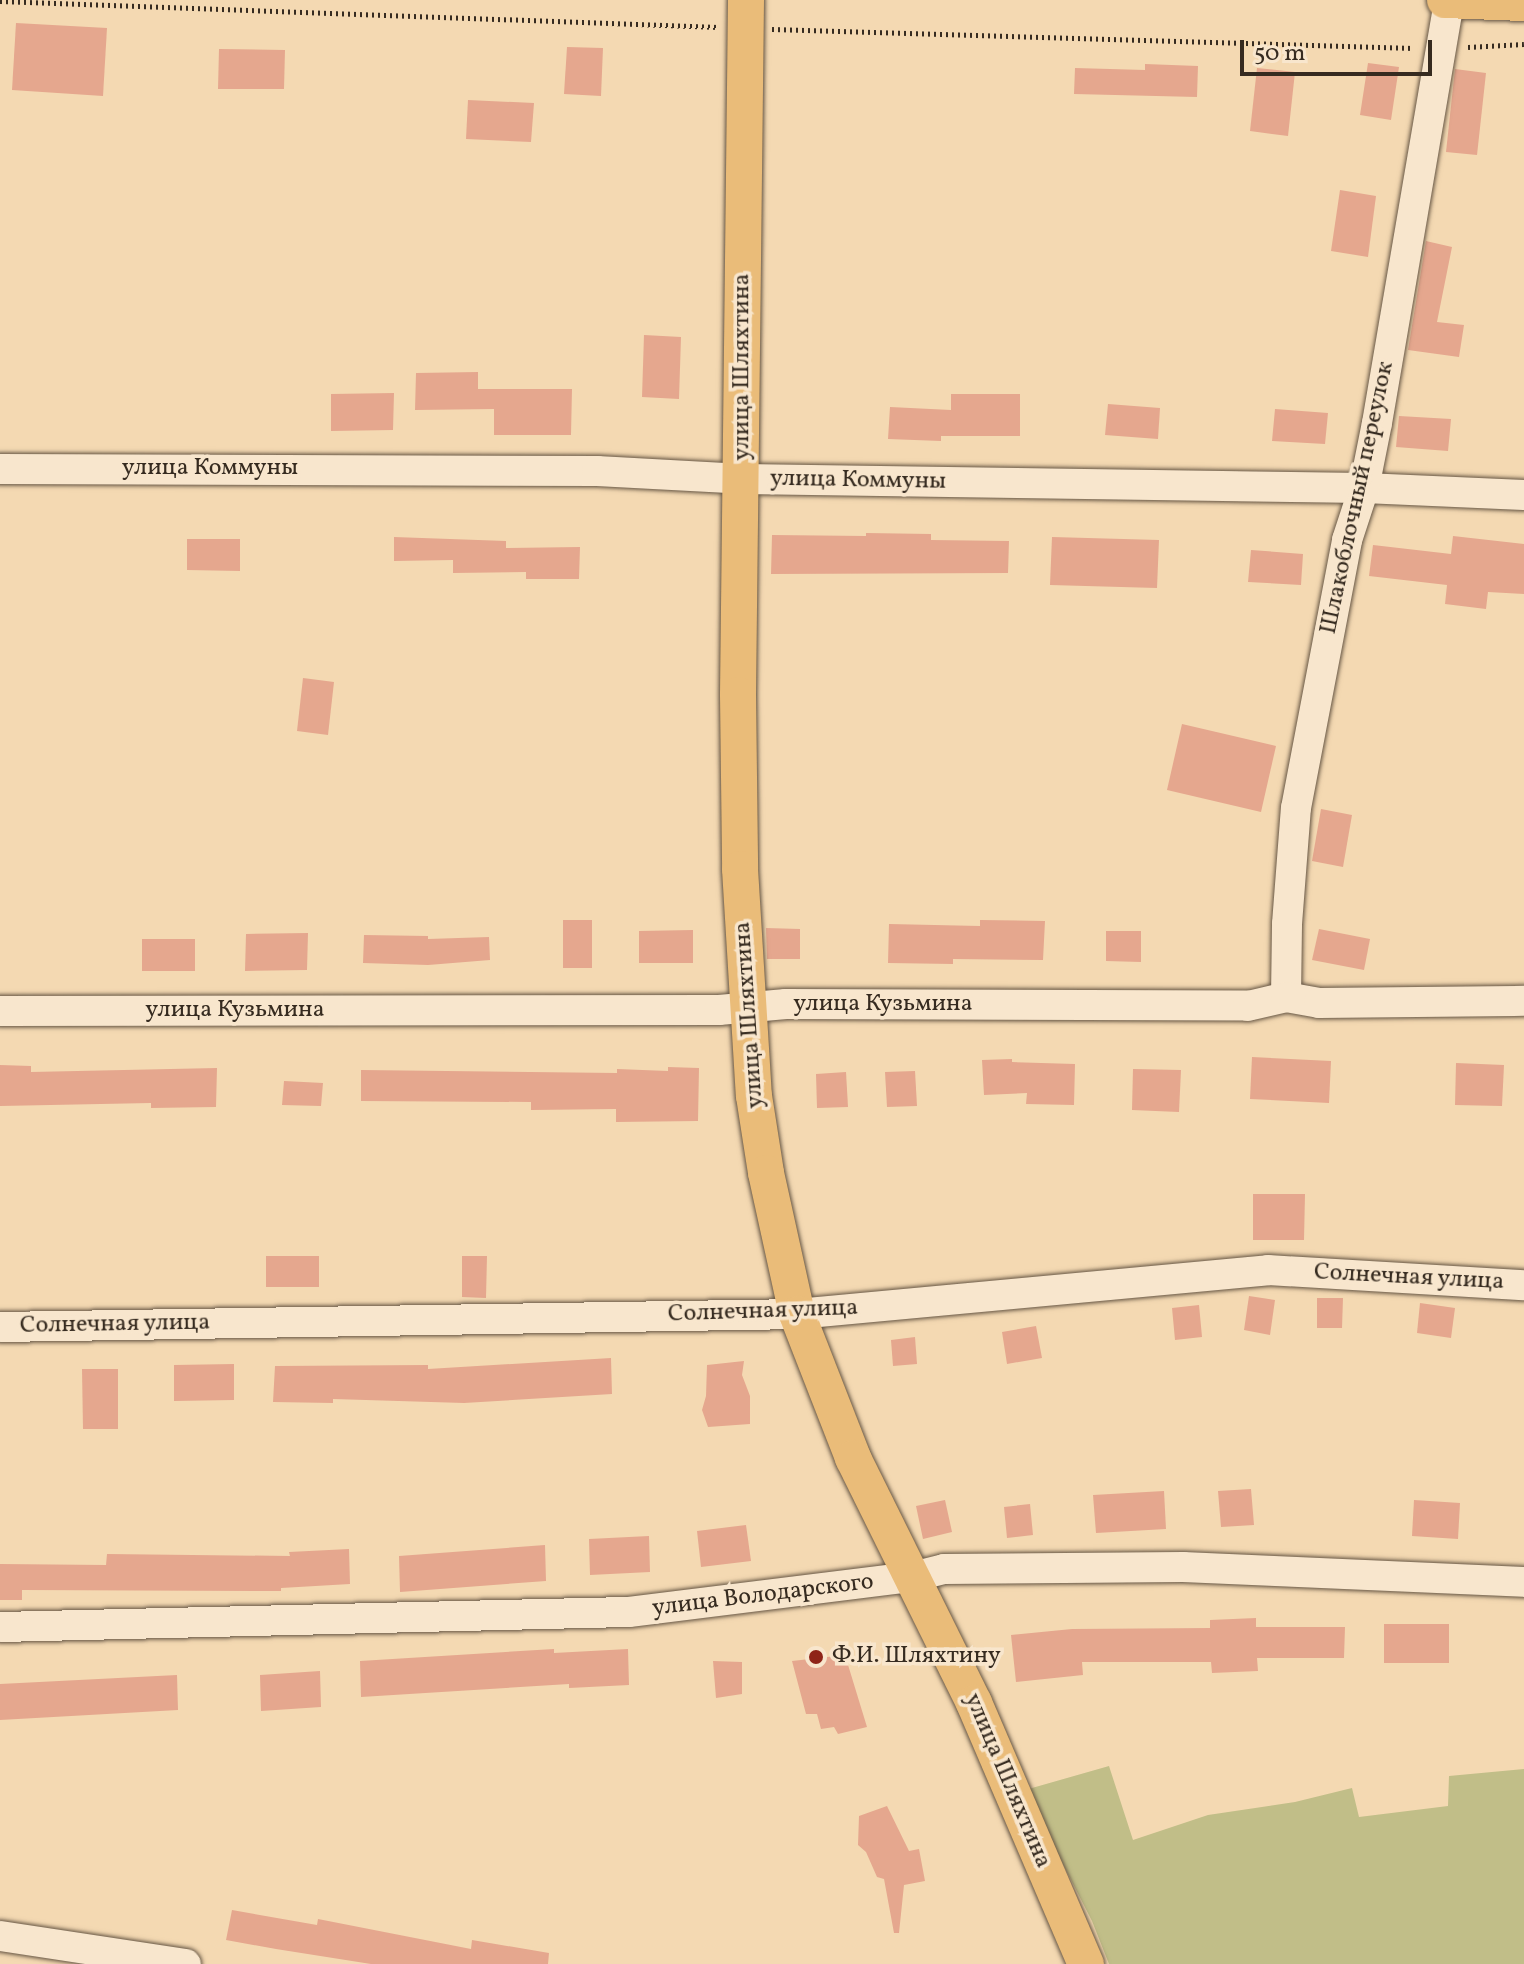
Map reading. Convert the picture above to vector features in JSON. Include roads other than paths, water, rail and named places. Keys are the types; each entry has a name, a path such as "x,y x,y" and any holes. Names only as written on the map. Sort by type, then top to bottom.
{"main road":[{"name":"улица Шляхтина","path":"746,0 743,479 738,695 740,869 754,1096 766,1173 797,1314 853,1458 974,1703 1086,1964"},
{"path":"1447,0 1524,3"}],"street":[{"name":"Шлакоблочный переулок","path":"1286,997 1296,808 1347,540 1364,488 1447,0"},
{"name":"улица Коммуны","path":"0,469 597,471 743,479 1364,488 1524,495"},
{"name":"улица Кузьмина","path":"0,1011 748,1008 786,1004 1248,1006 1286,997 1319,1003 1524,1001"},
{"name":"Солнечная улица","path":"0,1327 797,1314 1268,1270 1524,1285"},
{"name":"улица Володарского","path":"0,1627 629,1612 912,1577 944,1569 1183,1567 1524,1582"},
{"path":"0,1936 186,1964"}],"place":[{"name":"Ф.И. Шляхтину","path":"816,1657"}]}
